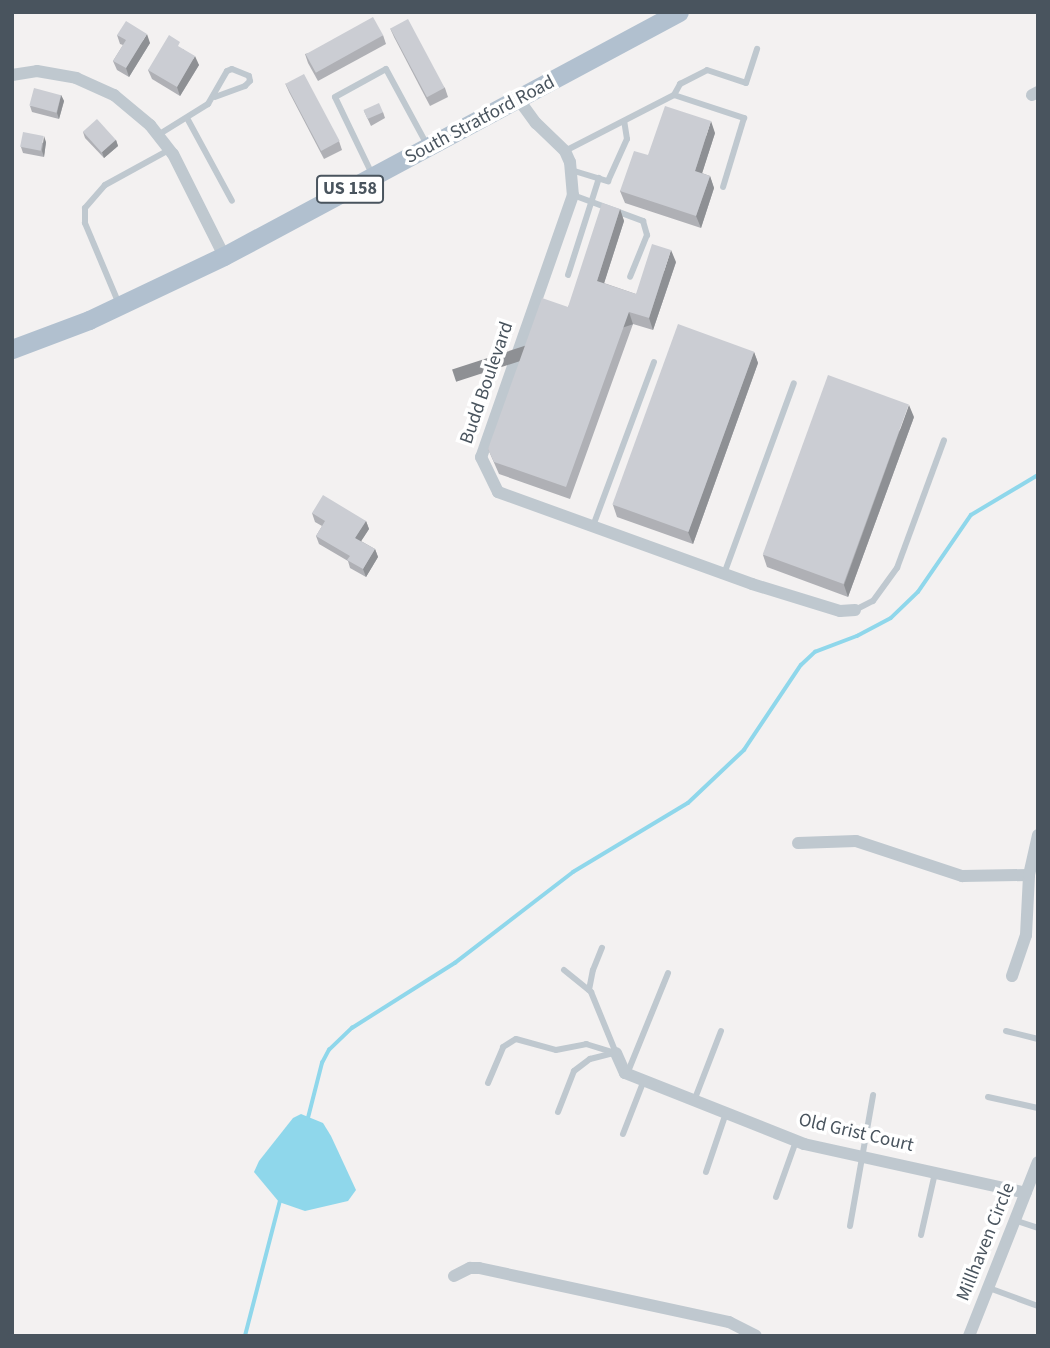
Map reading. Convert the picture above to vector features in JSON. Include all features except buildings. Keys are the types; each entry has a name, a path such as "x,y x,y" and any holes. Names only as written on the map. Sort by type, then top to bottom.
{"main road":[{"name":"South Stratford Road","path":"12,349 120,306 224,256 680,12"}],"street":[{"path":"12,75 37,71 76,78 114,94 170,149 224,256"},
{"name":"Budd Boulevard","path":"519,100 536,123 565,151 571,170 573,195 481,457 498,492 724,574 840,611 855,610"},
{"path":"1012,976 1026,935 1029,875 1038,835"},
{"path":"798,843 856,841 962,876 1029,875"},
{"path":"616,1053 628,1074"},
{"name":"Old Grist Court","path":"628,1074 796,1141 1026,1193"},
{"name":"Millhaven Circle","path":"969,1336 1017,1221 1038,1162"},
{"path":"454,1276 470,1268 479,1268 729,1322 756,1336"}],"lane":[{"path":"565,151 674,95 680,84 707,70 746,83 757,49"},
{"path":"158,135 215,97 245,86 250,81 249,76 232,69 227,71 215,97"},
{"path":"373,177 335,97 386,69 429,148"},
{"path":"674,95 744,118 723,187"},
{"path":"187,118 232,201"},
{"path":"571,170 608,181 617,168 627,139 624,121"},
{"path":"120,306 85,223 85,208 105,185 170,149"},
{"path":"568,275 599,178"},
{"path":"573,195 643,221 647,235 630,277"},
{"path":"593,526 653,362"},
{"path":"724,574 794,383"},
{"path":"855,610 873,601 897,568 944,440"},
{"path":"589,990 602,948"},
{"path":"564,970 594,997 616,1053"},
{"path":"628,1074 668,973"},
{"path":"694,1101 721,1031"},
{"path":"1006,1031 1038,1039"},
{"path":"488,1083 503,1047 516,1039 556,1050 586,1044 616,1053"},
{"path":"558,1112 575,1071 590,1059 616,1053"},
{"path":"623,1134 644,1080"},
{"path":"850,1226 873,1095"},
{"path":"988,1097 1038,1108"},
{"path":"706,1172 726,1113"},
{"path":"776,1197 796,1141"},
{"path":"921,1235 935,1171"},
{"path":"1017,1221 1038,1228"},
{"path":"989,1287 1038,1306"}],"water":[{"path":"301,1114 323,1123 331,1136 356,1190 348,1201 305,1211 279,1202 254,1172 259,1161 293,1118"}],"waterway":[{"path":"308,1118 322,1063 329,1050 352,1028 455,963 573,872 688,803 744,750 801,665 815,652 857,636 891,618 918,592 971,515 1038,475"},
{"path":"245,1336 280,1201"}]}
